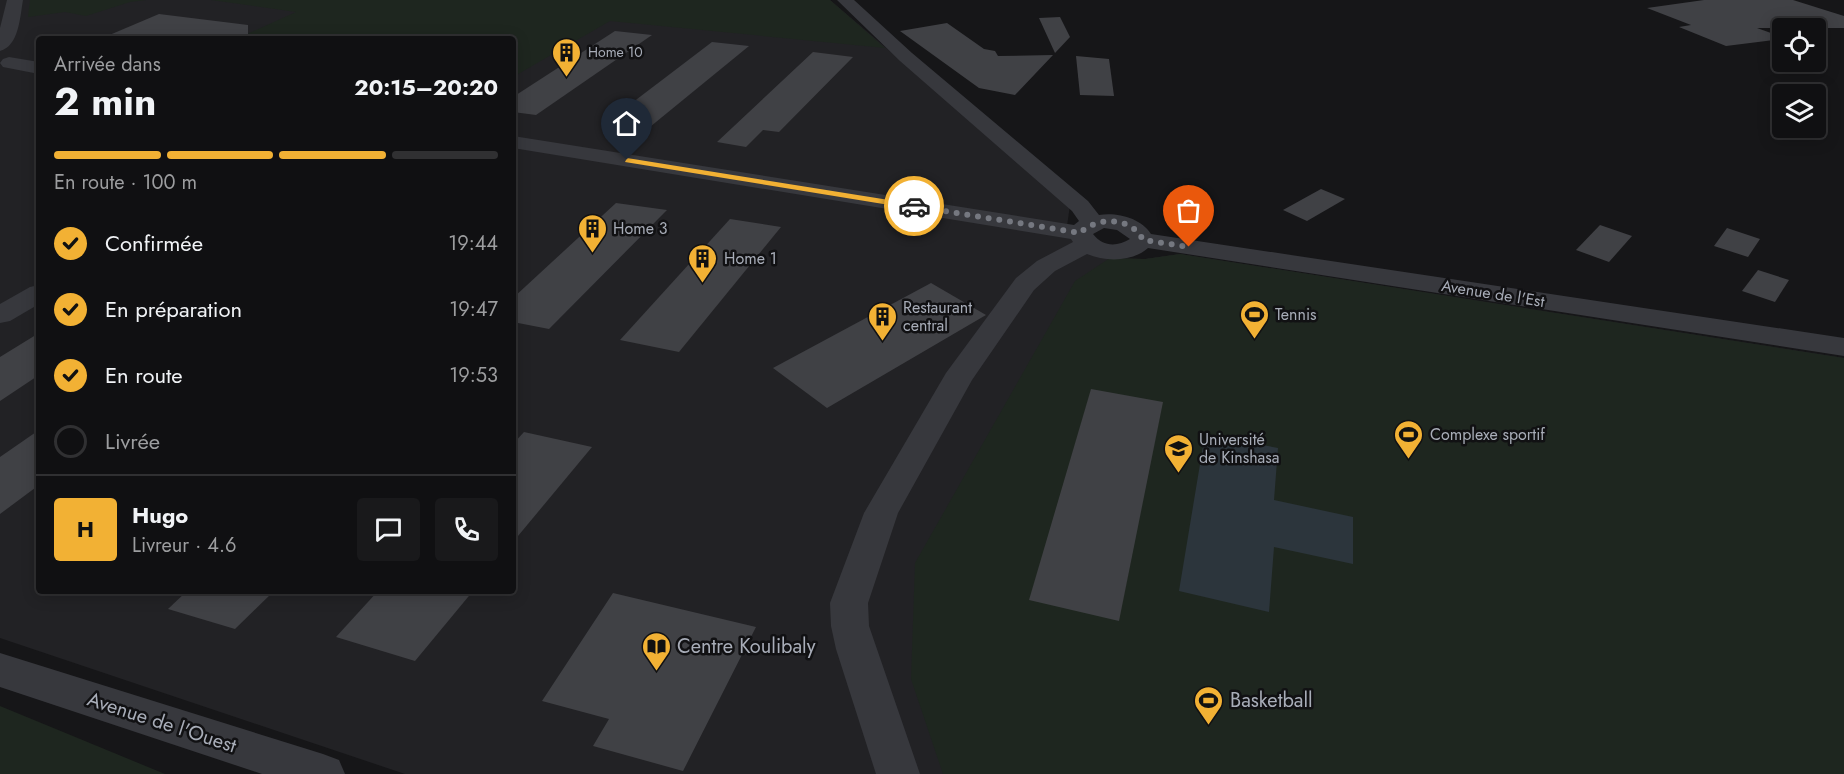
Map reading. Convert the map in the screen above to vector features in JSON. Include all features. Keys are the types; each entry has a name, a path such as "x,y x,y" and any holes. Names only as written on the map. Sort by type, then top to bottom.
{"street":[{"path":"0,46 6,39 12,22 15,0"},
{"path":"845,0 914,65 1080,206 1087,233"},
{"path":"9,63 36,68"},
{"path":"516,142 1087,233"},
{"name":"Avenue de l'Est","path":"1087,233 1102,221 1124,224 1139,232 1143,240 1844,347"},
{"path":"898,774 856,649 850,626 849,603 881,513 957,380 1025,284 1087,233"},
{"path":"0,315 36,295"},
{"name":"Avenue de l'Ouest","path":"0,670 323,774"}],"shaded area":[{"name":"Université de Kinshasa","path":"0,0 830,0 1070,205 1067,226 1110,258 1145,259 1180,254 1844,358 1844,774 405,774 0,638"},
{"path":"30,0 146,0 130,2 86,16 65,12 28,17"},
{"path":"211,0 830,0 885,48 610,21 516,75 516,36 243,36 296,12"},
{"name":"Complexe sportif","path":"1180,254 1844,358 1844,774 943,774 911,679 915,563 1075,281 1110,258 1145,259"},
{"path":"1205,434 1278,448 1274,500 1353,517 1353,564 1274,547 1269,612 1179,591"},
{"path":"0,706 165,774 0,774"}],"building":[{"path":"1704,0 1793,0 1844,16 1844,28 1826,28 1826,18 1772,18 1772,28 1757,28 1772,33 1772,40 1726,46 1679,27 1691,25 1647,8"},
{"path":"159,14 248,25 248,36 107,36"},
{"path":"1060,17 1070,37 1055,53 1039,18"},
{"path":"947,23 984,49 995,51 998,56 1053,55 1015,95 979,88 900,31"},
{"path":"615,31 652,35 536,115 516,112 516,95"},
{"path":"712,42 749,46 645,131 603,125"},
{"path":"813,52 853,57 779,132 763,130 746,147 717,142"},
{"path":"1076,56 1109,59 1114,96 1080,95"},
{"path":"1321,189 1345,199 1307,221 1283,210"},
{"name":"Home 3","path":"616,203 667,210 549,329 516,323 516,295"},
{"name":"Home 1","path":"730,219 781,227 679,352 620,340"},
{"path":"1600,225 1632,236 1609,262 1576,250"},
{"path":"1727,228 1760,239 1748,257 1714,246"},
{"path":"1758,270 1789,280 1775,302 1742,291"},
{"name":"Restaurant central","path":"931,283 986,315 827,408 773,368"},
{"path":"36,335 36,377 0,401 0,357"},
{"path":"1091,389 1163,402 1119,621 1029,600"},
{"path":"36,432 36,487 0,514 0,457"},
{"path":"524,432 592,447 516,538 516,441"},
{"path":"613,593 756,627 683,771 593,746 609,719 542,701"},
{"path":"184,594 271,594 235,629 168,609"},
{"path":"375,594 471,594 415,661 336,637"}],"way so far":[{"path":"914,206 1080,233 1087,226 1102,221 1113,222 1133,227 1143,240 1189,247"}],"place":[{"name":"Home 10","path":"567,78"},
{"name":"Home 3","path":"592,254"},
{"name":"Home 1","path":"703,284"},
{"name":"Tennis","path":"1254,340"},
{"name":"Restaurant central","path":"882,342"},
{"name":"Complexe sportif","path":"1409,460"},
{"name":"Université de Kinshasa","path":"1178,474"},
{"name":"Centre Koulibaly","path":"656,672"},
{"name":"Basketball","path":"1209,726"}],"route":[{"path":"627,160 914,206"}]}
